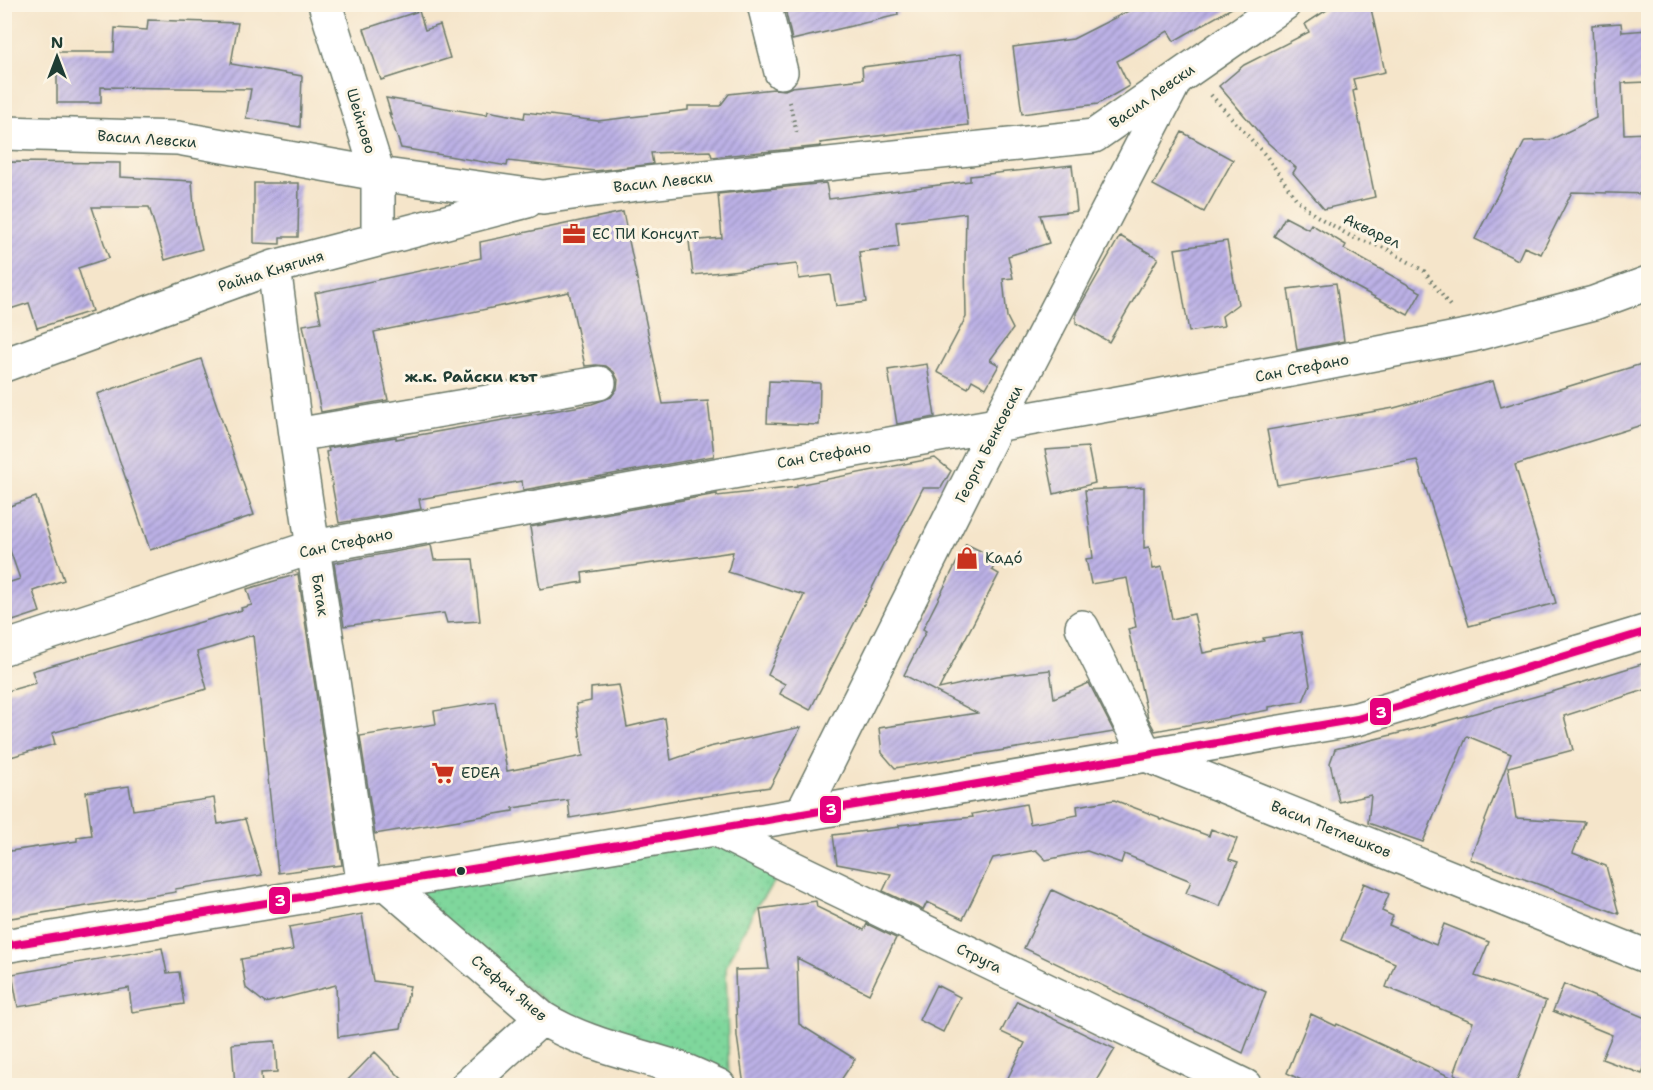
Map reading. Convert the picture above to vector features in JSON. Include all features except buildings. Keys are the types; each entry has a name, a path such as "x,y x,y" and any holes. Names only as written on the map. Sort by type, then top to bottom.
{"street":[{"name":"Шейново","path":"325,4 378,174 378,240"},
{"path":"764,4 781,72"},
{"name":"Васил Левски","path":"4,133 178,138 378,174 543,197 638,184 1094,136 1284,4"},
{"name":"Георги Бенковски","path":"804,813 997,425 1183,74"},
{"name":"Райна Княгиня","path":"4,365 274,267 543,197"},
{"name":"Батак","path":"274,267 313,547 374,885"},
{"name":"Сан Стефано","path":"4,648 313,547 997,425 1472,335 1594,303 1648,283"},
{"path":"296,435 599,383"},
{"path":"1082,627 1146,755"},
{"path":"4,946 715,829 1357,719 1648,631"},
{"name":"Васил Петлешков","path":"1146,755 1648,957"},
{"name":"Струга","path":"715,829 1245,1086"},
{"name":"Стефан Янев","path":"374,885 542,1018 560,1029 598,1044 674,1066 719,1086"},
{"path":"467,1086 542,1018"}],"path":[{"path":"781,72 805,167"},
{"name":"Акварел","path":"1183,74 1267,157 1297,200 1315,215 1352,237 1388,249 1424,271 1472,335"}],"green space":[{"path":"715,829 787,865 755,908 726,967 729,1086 608,1048 385,883"}],"transit line":[{"name":"3","path":"4,946 715,829 1357,719 1648,631"}],"place":[{"name":"ЕС ПИ Консулт","path":"574,234"},
{"name":"Кадó","path":"967,558"},
{"name":"EDEA","path":"443,773"}],"district":[{"name":"ж.к. Райски кът","path":"471,376"}]}
